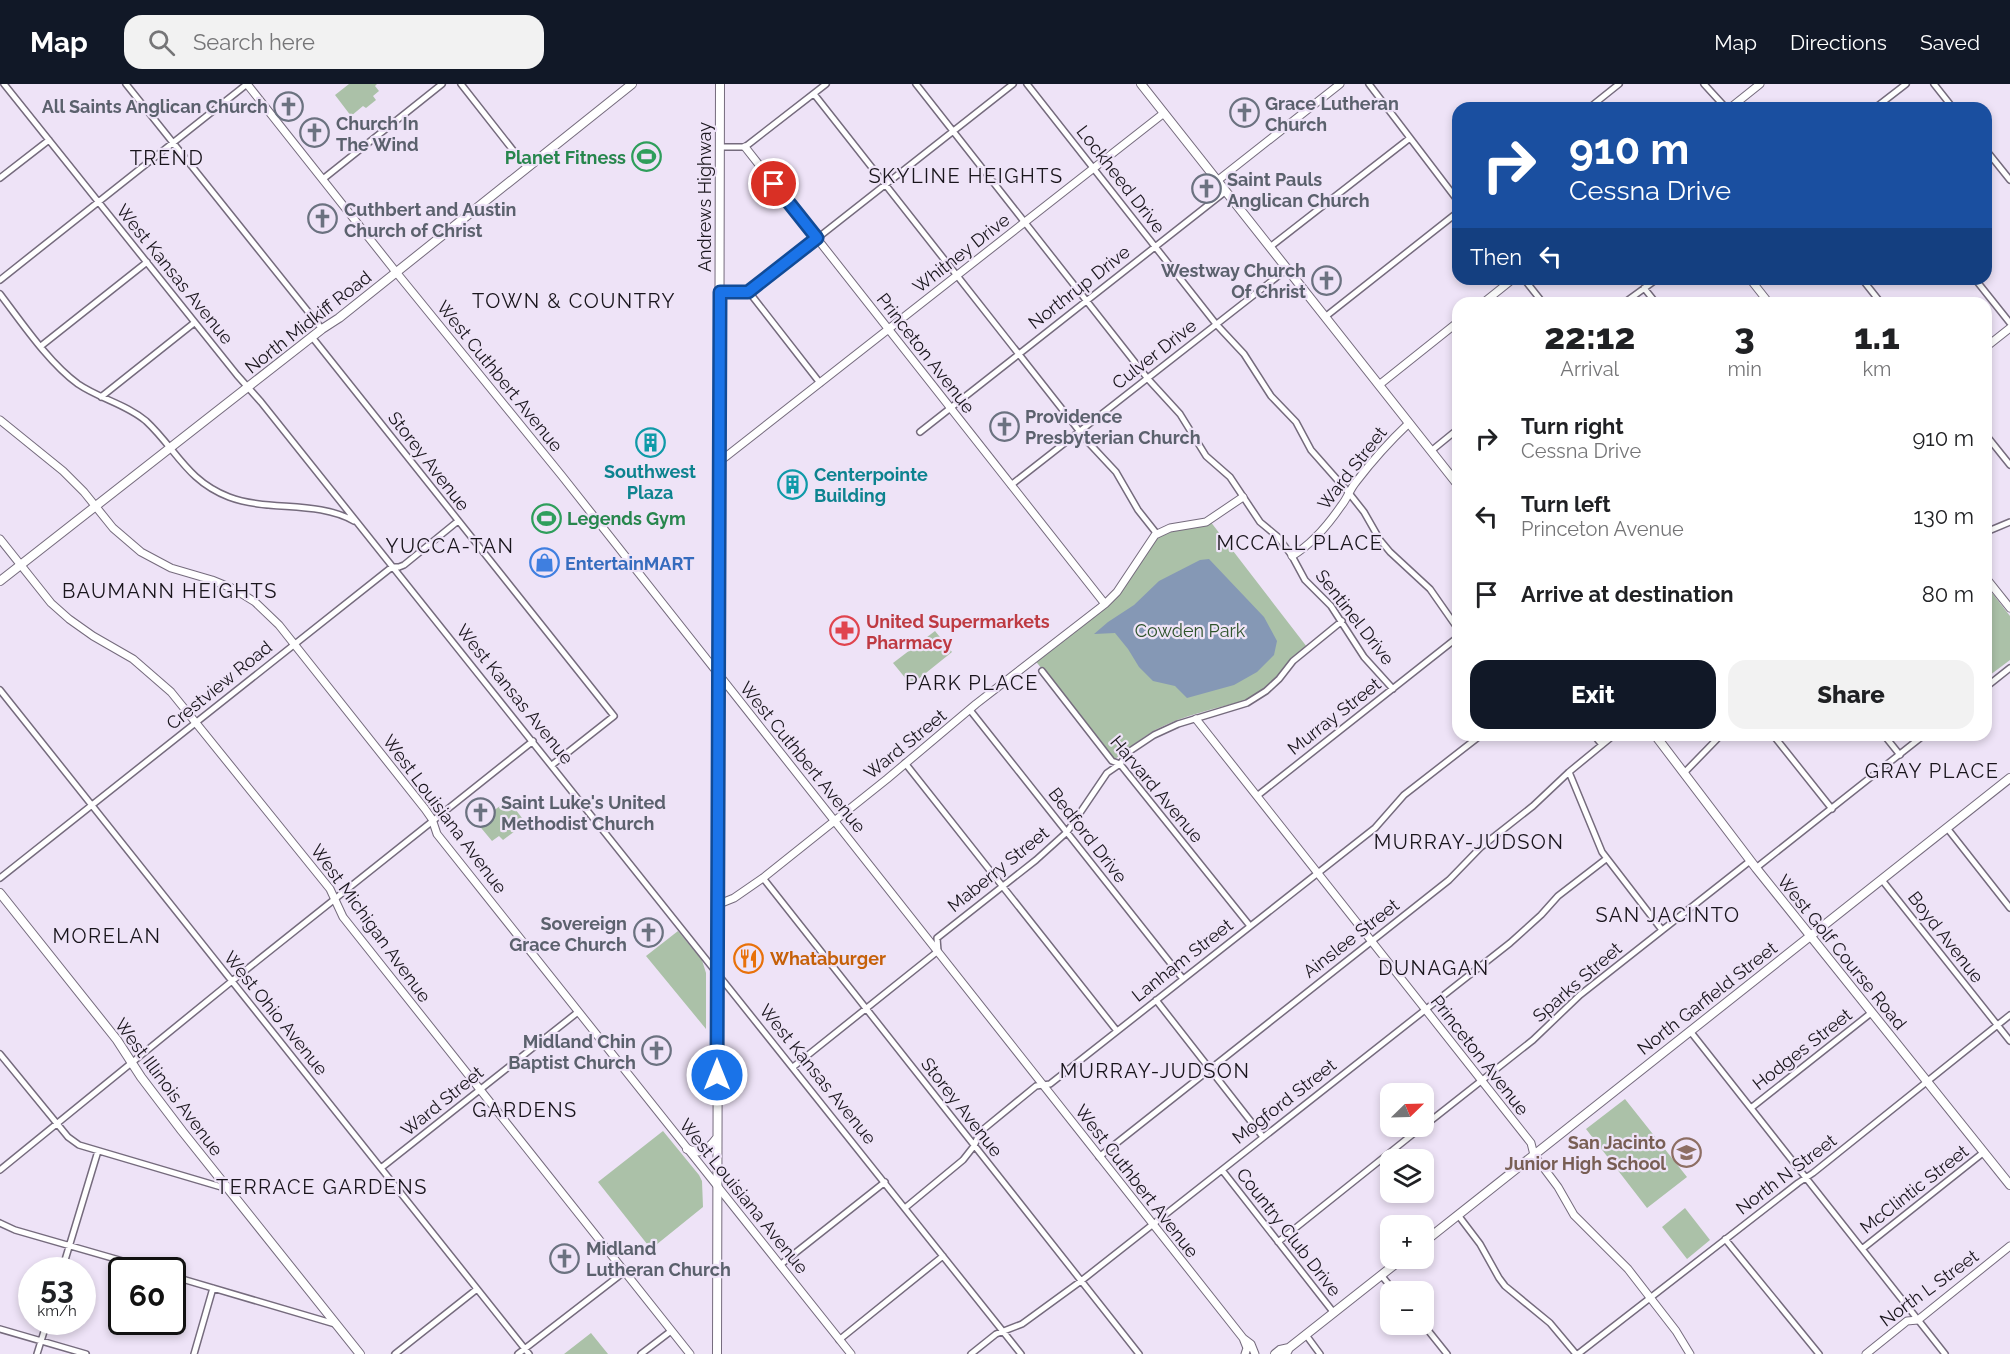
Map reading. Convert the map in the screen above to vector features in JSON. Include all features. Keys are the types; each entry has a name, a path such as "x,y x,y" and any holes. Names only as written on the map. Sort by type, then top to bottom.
{"main road":[{"name":"North Midkiff Road","path":"0,581 339,318 632,84"},
{"name":"Andrews Highway","path":"717,1354 720,84"},
{"path":"1141,84 1452,477"},
{"name":"West Golf Course Road","path":"1660,741 1750,861 2010,1185"},
{"name":"North Garfield Street","path":"1434,1234 2010,778"},
{"name":"West Illinois Avenue","path":"0,893 117,1040 131,1063 182,1131 360,1354"},
{"path":"687,1149 704,1151 717,1138"},
{"path":"1275,1354 1280,1350 1288,1351 1389,1269"}],"street":[{"name":"West Kansas Avenue","path":"4,84 194,323 533,741 1021,1354"},
{"path":"126,84 322,329"},
{"path":"0,280 247,84"},
{"name":"West Cuthbert Avenue","path":"247,84 562,476 1152,1224 1243,1338 1251,1344 1255,1354"},
{"path":"323,179 442,84"},
{"path":"460,84 527,168"},
{"path":"720,147 746,147 826,84"},
{"name":"Sentinel Drive","path":"916,84 1148,379 1180,414 1206,456 1230,477 1260,522 1278,537 1305,580 1331,606 1364,657 1393,689"},
{"path":"720,292 748,292 1013,84"},
{"name":"Lockheed Drive","path":"1027,84 1216,324 1244,354 1271,396 1296,422 1317,458 1364,512 1380,540 1430,589 1452,620"},
{"path":"1217,180 1340,84"},
{"path":"1369,84 1452,193"},
{"path":"1596,102 1619,84"},
{"path":"1704,84 1722,102"},
{"path":"1736,102 1760,84"},
{"path":"1883,102 1906,84"},
{"path":"1934,84 1948,102"},
{"path":"813,94 1018,354 1080,431 1116,471 1138,510 1157,534 1170,528 1206,522 1242,497"},
{"name":"Whitney Drive","path":"719,462 1164,112"},
{"path":"1270,247 1410,138"},
{"path":"0,178 49,140"},
{"name":"Princeton Avenue","path":"746,147 1105,604"},
{"path":"1992,158 2010,180"},
{"name":"Northrup Drive","path":"920,432 1226,190"},
{"path":"1325,317 1452,217"},
{"path":"41,346 147,262"},
{"name":"Culver Drive","path":"1011,485 1287,269"},
{"path":"1490,297 1506,285"},
{"path":"1529,285 1538,297"},
{"path":"1632,297 1648,285"},
{"path":"1755,285 1764,297"},
{"path":"1867,285 1876,297"},
{"path":"1980,285 1989,297"},
{"path":"1644,288 1651,297"},
{"path":"748,292 820,383"},
{"path":"0,294 69,377 101,397 120,404 139,416 150,425 193,475 207,485 227,496 258,504 322,510 344,516 358,523"},
{"path":"1992,300 2010,323"},
{"path":"101,397 194,323"},
{"path":"1379,385 1452,327"},
{"path":"1992,342 2010,328"},
{"name":"Storey Avenue","path":"312,337 614,716 552,765"},
{"name":"West Louisiana Avenue","path":"0,420 63,471 113,528 141,552 171,568 220,582 248,597 271,616 433,821 437,834 850,1354"},
{"name":"Ward Street","path":"1292,556 1323,530 1353,485 1409,423"},
{"path":"1431,451 1452,434"},
{"path":"1992,442 2010,465"},
{"name":"Crestview Road","path":"0,878 294,644 393,567 404,565 458,521"},
{"path":"1992,530 2010,522"},
{"name":"Ward Street","path":"719,904 734,898 763,878 1105,604 1117,592 1157,534"},
{"name":"West Michigan Avenue","path":"0,539 51,603 93,636 133,658 171,692 330,889 343,917 690,1354"},
{"path":"1992,586 2010,608"},
{"name":"Maberry Street","path":"793,1067 938,951 937,938 1036,860 1067,832 1107,773 1120,764 1130,751 1154,735 1178,724 1247,703 1256,698 1279,679 1293,661 1342,621"},
{"name":"Murray Street","path":"1257,796 1452,643"},
{"path":"1992,682 2010,668"},
{"name":"Harvard Avenue","path":"1042,671 1112,760 1120,764 1250,926"},
{"name":"West Ohio Avenue","path":"0,690 527,1351"},
{"name":"Bedford Drive","path":"970,710 1183,979"},
{"name":"Princeton Avenue","path":"1196,719 1531,1143 1534,1155 1575,1217 1628,1269 1676,1331 1690,1354"},
{"path":"0,1170 533,741"},
{"name":"Lanham Street","path":"905,1208 963,1160 974,1146 980,1132 1036,1086 1050,1084 1375,828 1404,795 1473,741"},
{"path":"1599,741 1602,745"},
{"name":"Ainslee Street","path":"1099,1156 1449,880 1481,848 1607,741"},
{"path":"1684,772 1715,741"},
{"path":"1778,741 1832,809"},
{"path":"1889,741 1900,755"},
{"path":"1756,868 1917,741"},
{"path":"905,763 1117,1031"},
{"path":"1569,772 1606,859 1662,930"},
{"path":"1947,828 2010,908"},
{"name":"Mogford Street","path":"971,1354 996,1334 1022,1324 1081,1281 1510,943 1558,896 1606,859"},
{"name":"Sparks Street","path":"1434,1117 1533,1040 1580,995 1750,861"},
{"name":"Storey Avenue","path":"763,878 1139,1354"},
{"name":"Boyd Avenue","path":"1882,880 2010,1041"},
{"path":"1156,1000 1263,1137"},
{"name":"Ward Street","path":"381,1168 578,1012"},
{"name":"Hodges Street","path":"1751,1108 1871,1013"},
{"name":"North N Street","path":"1577,1354 1806,1178 2010,1015"},
{"path":"1690,1031 1945,1354"},
{"path":"0,1054 74,1142 228,1189"},
{"name":"Sparks Street","path":"1278,1242 1409,1137"},
{"path":"66,1257 98,1151"},
{"name":"McClintic Street","path":"1862,1249 1984,1152"},
{"name":"Country Club Drive","path":"1221,1170 1334,1313"},
{"path":"780,1265 885,1182"},
{"path":"1458,1215 1480,1244 1498,1278 1550,1323 1577,1354"},
{"path":"0,1223 108,1257"},
{"path":"1725,1239 1819,1354"},
{"name":"North L Street","path":"1866,1354 1907,1321 1917,1320 2010,1246"},
{"path":"839,1340 943,1256"},
{"path":"518,1354 527,1351 624,1272"},
{"path":"1382,1275 1387,1281"},
{"path":"186,1280 335,1324"},
{"path":"194,1354 213,1288"},
{"path":"395,1354 477,1288"},
{"path":"0,1329 86,1354"},
{"path":"641,1354 671,1331"},
{"path":"37,1354 43,1335"},
{"path":"1306,1335 1320,1354"},
{"path":"1431,1335 1447,1354"},
{"path":"1243,1338 1247,1348 1245,1354"}],"green space":[{"path":"349,84 377,84 375,86 379,91 373,96 376,100 366,108 363,106 351,116 335,95"},
{"name":"Cowden Park","path":"1210,521 1307,647 1257,695 1248,700 1177,720 1155,730 1114,760 1034,659 1110,601 1156,535"},
{"path":"1992,593 2010,616 2010,660 1992,674"},
{"path":"935,631 952,652 911,685 893,663"},
{"path":"508,800 526,823 503,840 499,836 492,841 477,823"},
{"path":"678,931 702,960 706,973 706,1029 646,956"},
{"path":"1625,1099 1687,1177 1647,1208 1586,1129"},
{"path":"663,1131 699,1175 702,1181 703,1207 651,1249 598,1182"},
{"path":"1685,1208 1710,1240 1687,1259 1662,1227"},
{"path":"591,1333 608,1354 564,1354"}],"water":[{"path":"1209,559 1264,617 1277,641 1274,655 1257,672 1234,685 1187,698 1175,686 1153,681 1139,667 1115,633 1094,634 1134,605 1159,581 1200,560"}],"place":[{"name":"All Saints Anglican Church","path":"289,106"},
{"name":"Grace Lutheran Church","path":"1244,113"},
{"name":"Church In The Wind","path":"315,133"},
{"name":"Planet Fitness","path":"647,157"},
{"name":"Saint Pauls Anglican Church","path":"1206,189"},
{"name":"Cuthbert and Austin Church of Christ","path":"323,219"},
{"name":"Westway Church Of Christ","path":"1327,280"},
{"name":"Providence Presbyterian Church","path":"1004,426"},
{"name":"Southwest Plaza","path":"650,442"},
{"name":"Centerpointe Building","path":"793,484"},
{"name":"Legends Gym","path":"546,518"},
{"name":"EntertainMART","path":"544,563"},
{"name":"United Supermarkets Pharmacy","path":"845,631"},
{"name":"Saint Luke's United Methodist Church","path":"480,812"},
{"name":"Sovereign Grace Church","path":"648,933"},
{"name":"Whataburger","path":"749,958"},
{"name":"Midland Chin Baptist Church","path":"657,1051"},
{"name":"San Jacinto Junior High School","path":"1687,1152"},
{"name":"Midland Lutheran Church","path":"565,1258"}],"district":[{"name":"TREND","path":"167,158"},
{"name":"SKYLINE HEIGHTS","path":"966,176"},
{"name":"TOWN & COUNTRY","path":"574,301"},
{"name":"MCCALL PLACE","path":"1300,543"},
{"name":"YUCCA-TAN","path":"450,546"},
{"name":"BAUMANN HEIGHTS","path":"170,591"},
{"name":"PARK PLACE","path":"972,683"},
{"name":"GRAY PLACE","path":"1932,771"},
{"name":"MURRAY-JUDSON","path":"1469,842"},
{"name":"SAN JACINTO","path":"1668,915"},
{"name":"MORELAN","path":"107,936"},
{"name":"DUNAGAN","path":"1434,968"},
{"name":"MURRAY-JUDSON","path":"1155,1071"},
{"name":"GARDENS","path":"525,1110"},
{"name":"TERRACE GARDENS","path":"322,1187"}],"route":[{"path":"717,1075 720,292 748,292 817,238 774,184"}]}
